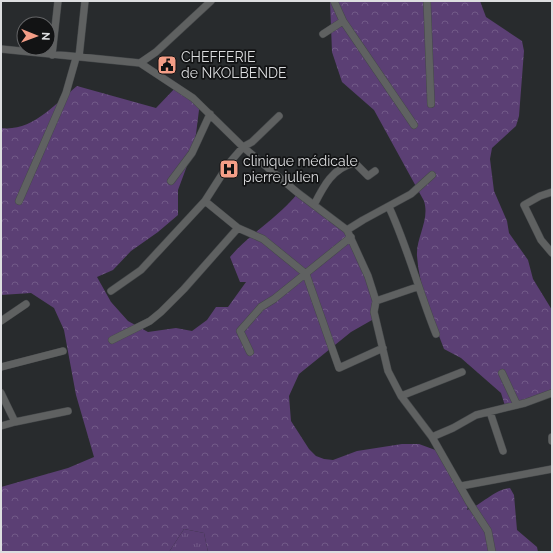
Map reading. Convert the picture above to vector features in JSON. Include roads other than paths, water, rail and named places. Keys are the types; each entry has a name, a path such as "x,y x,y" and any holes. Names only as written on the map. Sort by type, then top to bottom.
{"street":[{"path":"56,19 58,1"},
{"path":"19,201 66,93 77,58 85,1"},
{"path":"140,63 152,55 211,1"},
{"path":"334,1 343,21 414,125"},
{"path":"428,1 431,104"},
{"path":"323,34 343,21"},
{"path":"1,49 16,51"},
{"path":"56,55 140,63 193,98 243,147 349,234 368,276 376,301 374,312 388,372 401,396 432,437 438,451 488,531 492,552"},
{"path":"171,182 192,153 210,114"},
{"path":"111,291 141,270 204,201 230,162 243,147 252,142 279,116"},
{"path":"314,206 323,187 345,165 355,163 368,176 375,171"},
{"path":"250,352 240,331 261,307 306,274 363,220 411,194 432,175"},
{"path":"552,192 540,196 524,205 541,240 552,253"},
{"path":"204,201 238,228 263,239 306,274 339,368 383,348"},
{"path":"389,207 405,242 417,287 436,334"},
{"path":"112,340 150,321 161,312 184,289 238,228"},
{"path":"376,301 417,287"},
{"path":"1,321 26,304"},
{"path":"1,367 63,351"},
{"path":"401,396 462,372"},
{"path":"502,373 517,406"},
{"path":"1,393 15,422"},
{"path":"432,437 454,428 476,415 517,406 552,393"},
{"path":"1,426 68,411"},
{"path":"490,412 503,451"},
{"path":"461,486 552,469"}],"place":[{"name":"CHEFFERIE de NKOLBENDE","path":"167,65"},
{"name":"clinique médicale pierre julien","path":"229,169"}]}
